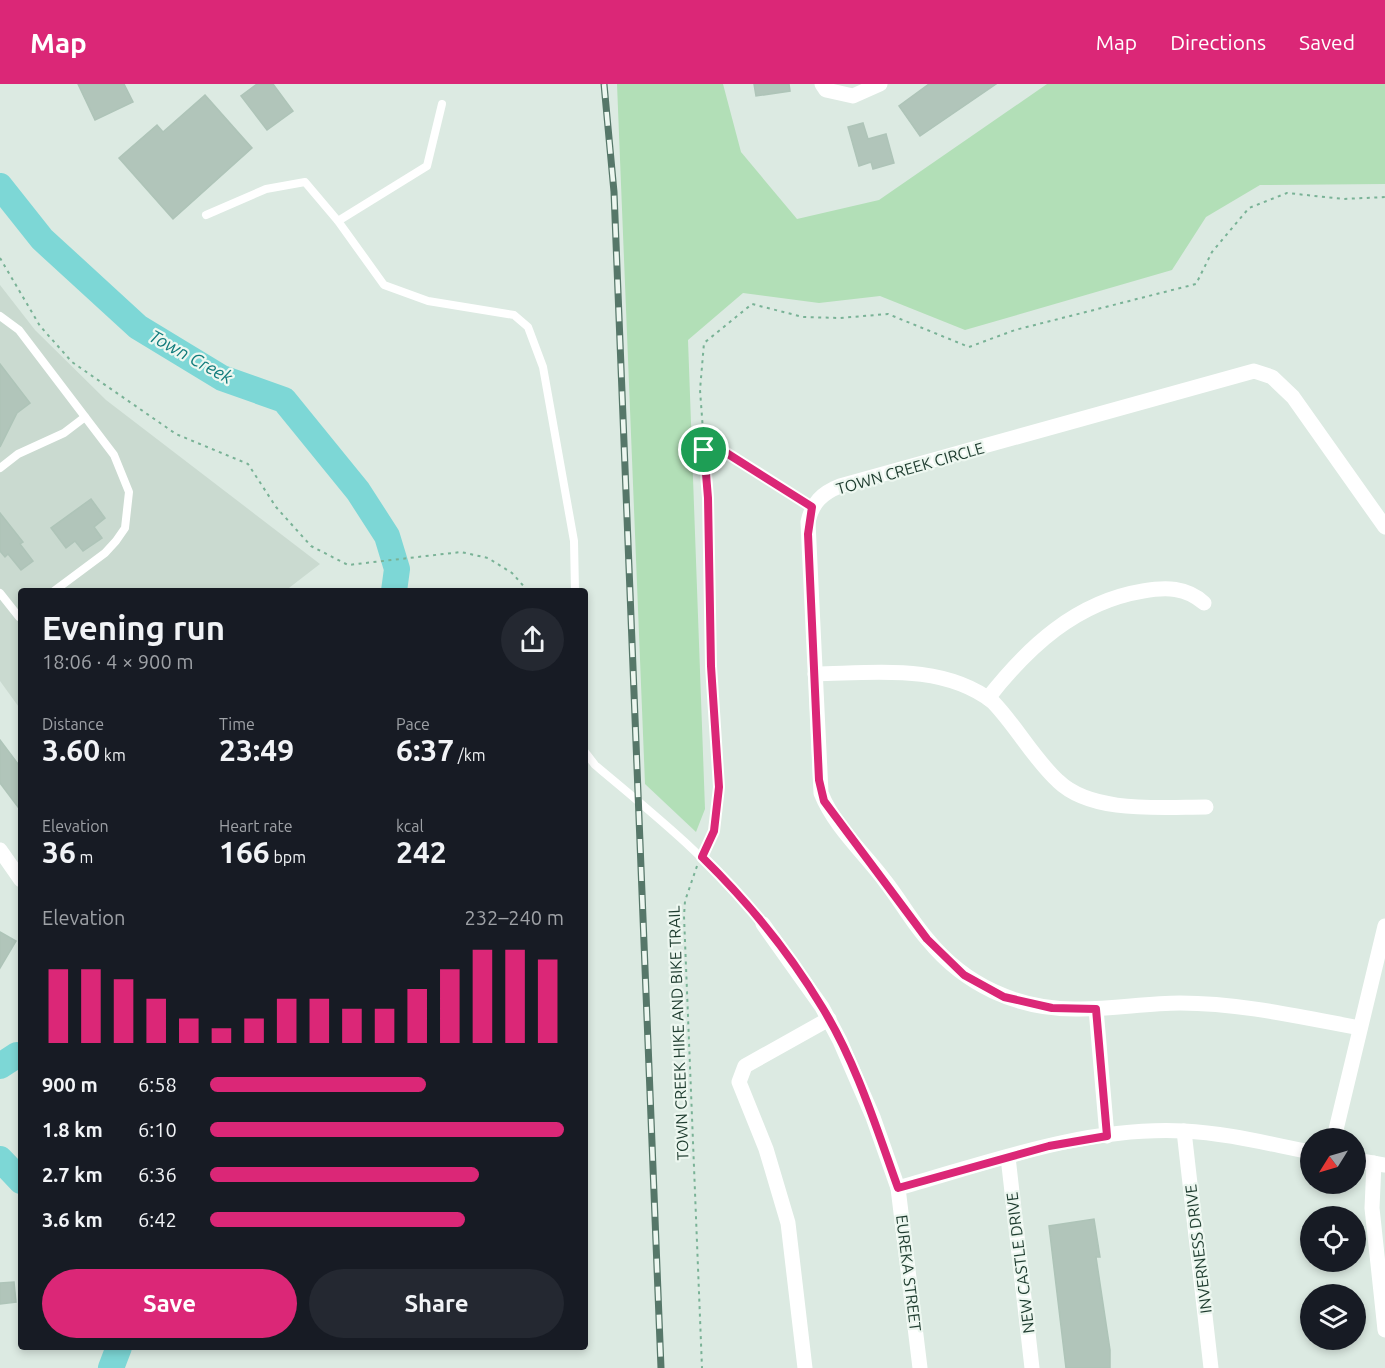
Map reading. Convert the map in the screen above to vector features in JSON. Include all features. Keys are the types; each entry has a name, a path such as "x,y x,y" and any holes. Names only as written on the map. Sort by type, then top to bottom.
{"street":[{"path":"822,84 826,90 853,96 880,84"},
{"name":"TOWN CREEK CIRCLE","path":"812,507 820,497 840,486 1254,371 1272,377 1293,397 1385,527"},
{"path":"812,507 808,534 819,780 824,801 927,939 964,975 1004,997 1052,1008 1096,1009 1149,1004 1207,1004 1268,1011 1360,1028"},
{"path":"988,698 1013,667 1038,642 1092,606 1131,593 1172,589 1191,592 1204,603"},
{"path":"815,674 920,674 953,682 988,698 1005,715 1059,783 1074,794 1130,806 1206,807"},
{"path":"0,850 18,876"},
{"name":"EUREKA STREET","path":"763,924 829,1019 873,1117 898,1188 920,1368"},
{"path":"1336,1128 1385,926"},
{"path":"1096,1009 1107,1136"},
{"path":"805,1368 788,1223 766,1149 739,1082 745,1066 829,1019"},
{"path":"898,1188 1049,1146 1107,1136 1184,1131 1226,1136 1300,1150"},
{"name":"INVERNESS DRIVE","path":"1184,1131 1211,1368"},
{"name":"NEW CASTLE DRIVE","path":"1008,1157 1032,1368"},
{"path":"1380,1164 1372,1208 1385,1330"}],"lane":[{"path":"338,221 427,166 442,104"},
{"path":"206,215 266,189 305,182 338,221 384,285 428,301 514,315 528,327 543,367 574,541 575,588"},
{"path":"0,316 19,330 114,456 123,472 129,492 129,509 125,528 110,547 58,588"},
{"path":"0,468 18,454 64,433 85,417"},
{"path":"0,593 18,616"},
{"path":"588,756 595,765 702,857 734,888 763,924"}],"path":[{"name":"TOWN CREEK HIKE AND BIKE TRAIL","path":"702,1368 684,916 685,901 693,872 714,831 719,787 711,666 708,498 700,390 704,343 752,304 803,317 840,318 888,314 969,347 1015,330 1196,284 1212,252 1249,208 1287,194 1344,199 1385,197"},
{"path":"0,258 40,326 72,362 176,434 248,464 276,507 311,546 348,565 461,552 488,558 512,573 525,588"},
{"path":"704,450 717,447 812,507"}],"shaded area":[{"path":"0,285 35,330 106,400 320,564 289,588 18,588 18,706 0,681"}],"green space":[{"path":"617,84 723,84 741,152 797,219 879,200 1047,84 1385,84 1385,184 1260,185 1206,217 1172,270 965,330 880,296 819,303 743,293 688,340 705,809 696,832 645,784"}],"building":[{"path":"78,84 124,84 133,102 95,120"},
{"path":"257,84 273,84 293,111 267,130 241,96"},
{"path":"754,84 789,84 790,91 756,96"},
{"path":"929,84 996,84 920,136 899,106"},
{"path":"205,95 252,148 173,219 119,158 157,125 163,132"},
{"path":"863,123 868,139 886,134 894,163 873,169 871,162 859,166 848,127"},
{"path":"0,364 30,403 17,413 0,447"},
{"path":"91,499 105,518 94,527 102,538 83,551 75,541 66,548 51,528"},
{"path":"0,513 23,542 20,544 33,561 21,570 8,554 5,557 0,551"},
{"path":"0,740 18,764 18,807 0,783"},
{"path":"0,932 16,941 0,968"},
{"path":"1094,1219 1100,1257 1096,1257 1110,1350 1110,1368 1066,1368 1049,1226"},
{"path":"14,1282 16,1302 0,1304 0,1283"}],"waterway":[{"name":"Town Creek","path":"0,186 42,239 138,327 222,378 284,400 358,491 387,536 397,569 394,588"},
{"name":"Town Creek","path":"0,1066 18,1055"},
{"name":"Town Creek","path":"0,1159 18,1178"},
{"name":"Town Creek","path":"111,1368 118,1350"}],"railway":[{"path":"604,84 614,192 661,1368"}],"route":[{"path":"717,447 812,507 808,534 819,780 824,801 927,939 964,975 1004,997 1026,1003 1074,1010 1096,1009 1107,1136 1049,1146 898,1188 873,1117 840,1041 822,1007 778,944 734,888 702,857 714,831 719,787 711,666 708,498 704,450 717,447"}]}
